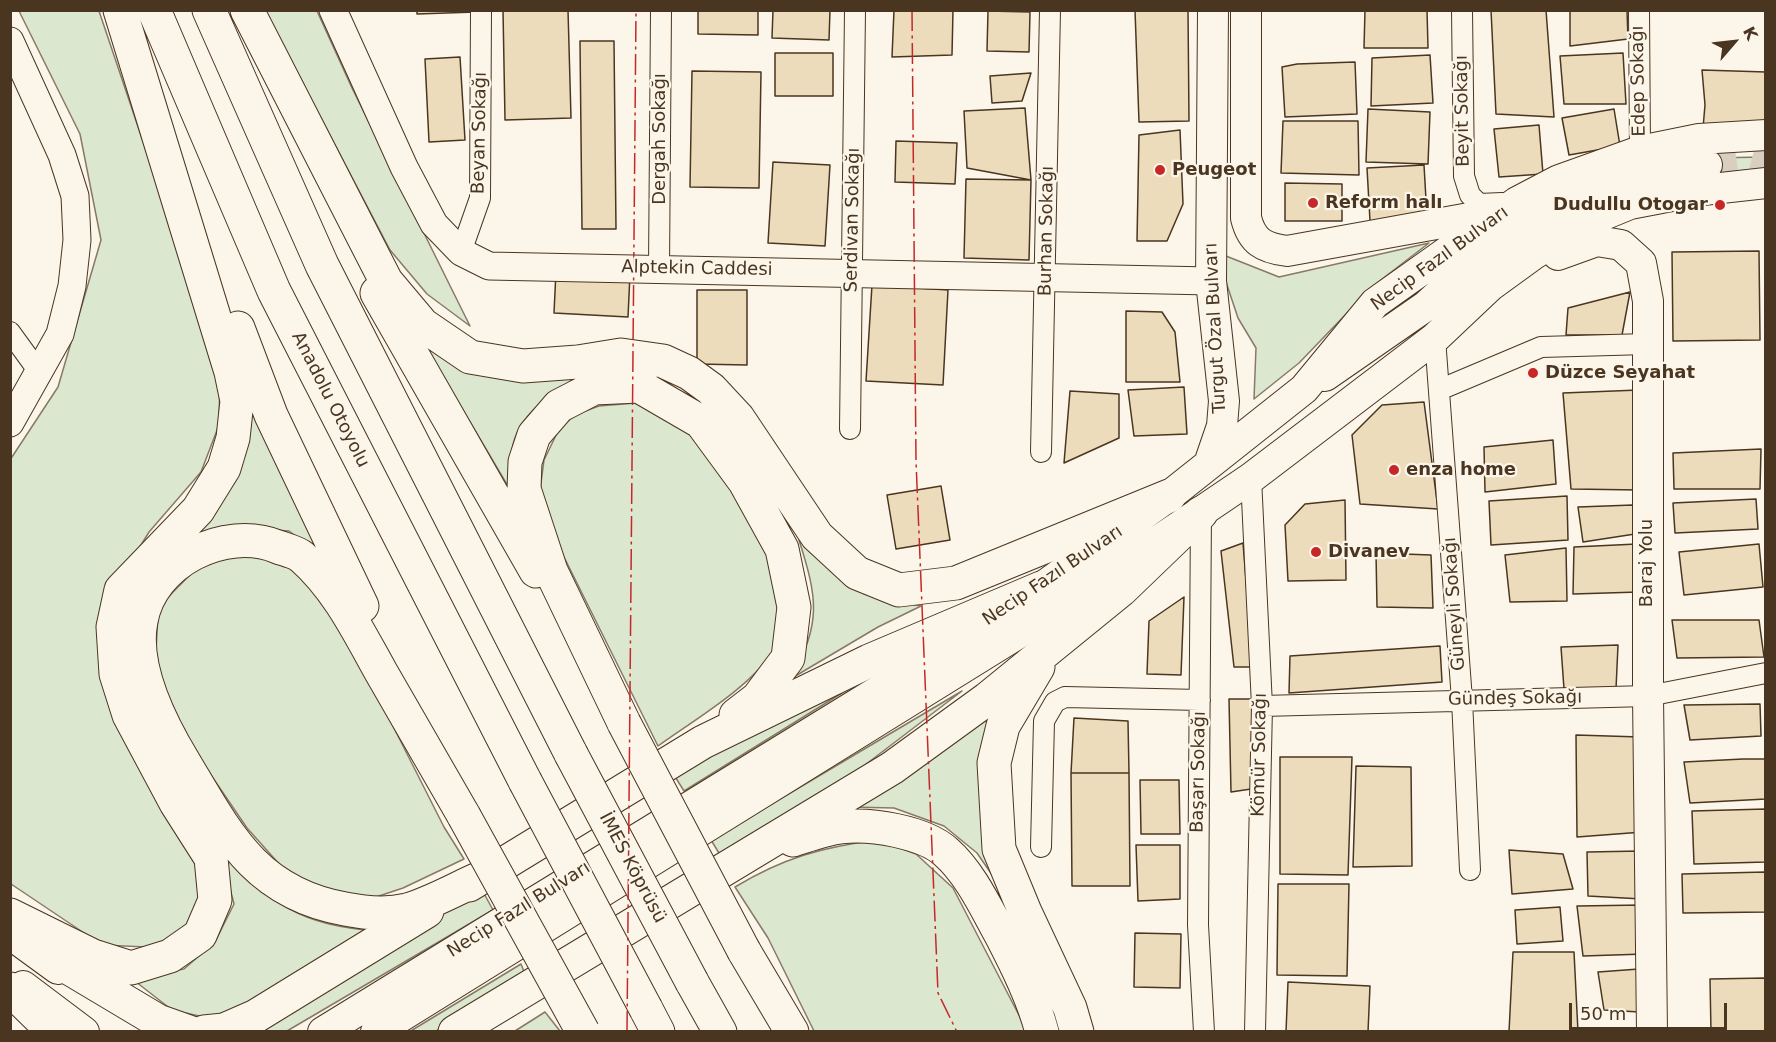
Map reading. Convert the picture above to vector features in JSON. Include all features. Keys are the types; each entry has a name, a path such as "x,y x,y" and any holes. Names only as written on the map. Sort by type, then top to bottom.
{"highway":[{"path":"10,915 93,956 131,968 170,956 200,935 215,900 211,858 147,752 129,715 116,674 113,627 120,590 198,510 224,468 232,438 237,402 231,372 120,10"},
{"name":"Anadolu Otoyolu","path":"154,10 274,291 525,781 652,1020"},
{"name":"İMES Köprüsü","path":"209,10 322,265 571,754 720,1032"},
{"path":"235,10 379,297 624,723"},
{"path":"247,10 386,281 423,325 470,357 523,366 578,362 621,355 663,361 689,373 711,389 738,417 817,536 856,573 899,590 956,583 1170,496"},
{"path":"134,54 271,415 464,816"},
{"path":"702,742 758,698 788,658 794,607 782,549 745,482 701,422 639,386 594,388 559,406 534,435 525,462 524,489 551,571 624,723 784,1032"},
{"path":"1077,1032 1070,1008 1025,912 999,849 994,764 1004,726 1039,664 1201,513"},
{"path":"483,877 407,910 367,913 301,899 265,877 234,843 160,723 142,667 141,621 153,590 179,561 208,547 236,540 268,542 300,555 336,592 464,816 583,1032"},
{"path":"204,1032 224,1030 256,1016 702,742 869,661 1041,588"},
{"path":"455,1032 892,768 987,699 1121,590"},
{"path":"743,857 843,826 910,833 946,851 975,888 1019,971 1042,1032"},
{"path":"10,933 148,1016 189,1032"},
{"path":"744,951 792,1032"},
{"path":"10,989 54,1032"},
{"path":"473,1032 519,994"}],"main road":[{"name":"Alptekin Caddesi","path":"333,10 404,167 434,224 461,252 489,266 1210,281"},
{"name":"Turgut Özal Bulvarı","path":"1209,464 1222,426 1224,401 1210,281 1213,10"},
{"path":"1246,10 1246,218 1249,231 1263,246 1287,251 1511,207"},
{"path":"10,41 62,155 75,196 77,240 72,286 60,334 10,423"},
{"name":"Necip Fazıl Bulvarı","path":"323,1032 880,690 1041,588 1170,496 1304,389 1375,303 1511,207 1559,180 1640,151 1699,139 1766,135"},
{"path":"1304,389 1389,335 1426,306 1473,263 1512,235 1559,208 1604,188 1707,165"},
{"name":"Necip Fazıl Bulvarı","path":"376,1032 1056,610 1201,513 1251,478 1435,338 1490,286 1544,248 1591,220 1630,204 1703,190 1766,183"},
{"name":"Baraj Yolu","path":"1490,286 1552,257 1597,241 1621,245 1641,263 1648,301 1648,696 1652,1032"},
{"path":"10,933 142,1032"},
{"path":"10,977 84,1032"}],"street":[{"name":"Beyan Sokağı","path":"461,252 480,198 481,10"},
{"name":"Dergah Sokağı","path":"659,268 662,10"},
{"name":"Serdivan Sokağı","path":"850,429 855,10"},
{"name":"Burhan Sokağı","path":"1041,452 1050,10"},
{"name":"Beyit Sokağı","path":"1462,10 1464,176 1470,195 1479,204 1511,207"},
{"name":"Edep Sokağı","path":"1639,10 1640,151"},
{"path":"10,332 39,372"},
{"name":"Güneyli Sokağı","path":"1435,338 1462,700 1470,870"},
{"path":"1439,390 1541,347 1647,344"},
{"name":"Kömür Sokağı","path":"1251,478 1262,706 1255,1032"},
{"name":"Başarı Sokağı","path":"1201,513 1198,925 1204,1032"},
{"name":"Gündeş Sokağı","path":"1262,706 1648,696 1766,673"},
{"path":"1041,847 1044,721 1055,702 1065,697 1200,700"}],"green space":[{"path":"19,11 99,11 220,370 219,425 201,472 149,532 102,609 202,868 201,893 196,912 186,929 169,948 102,945 11,884 10,460 58,387 101,240 80,134"},
{"path":"265,11 317,11 352,88 470,326 427,294 390,250"},
{"path":"1765,157 1765,176 1712,185 1708,158"},
{"path":"1429,243 1373,286 1299,363 1254,399 1256,348 1238,318 1225,279 1226,256 1279,277"},
{"path":"425,346 584,375 549,396 529,414 521,425 512,450 512,493"},
{"path":"244,386 323,556 289,531 246,528 187,535"},
{"path":"647,402 692,434 733,488 773,559 779,586 781,616 776,643 761,667 719,704 658,746 563,555 539,498 544,460 560,427 577,414 599,406"},
{"path":"799,540 864,594 921,606 878,627 792,678 808,641 814,610 810,579"},
{"path":"267,555 310,580 345,631 444,827 464,859 403,888 376,897 345,900 297,884 247,828 183,734 155,666 158,616 165,600 199,566 223,557"},
{"path":"962,691 861,768 722,858 711,840"},
{"path":"842,693 684,791 674,775 748,733"},
{"path":"1000,695 997,882 977,853 944,826 894,808 850,807"},
{"path":"878,840 916,854 953,888 1022,1021 1025,1031 814,1031 768,938 735,887 770,868 804,855 839,846"},
{"path":"220,850 256,885 289,909 327,924 377,931 276,989 213,1019 172,1010 131,978 184,969 215,942 234,904"},
{"path":"481,888 493,910 287,1031 251,1032"},
{"path":"521,964 527,979 436,1031 409,1032"},
{"path":"545,1012 560,1031 515,1031"}],"building":[{"path":"417,10 476,10 476,12 417,14"},
{"path":"503,10 568,10 571,118 505,120"},
{"path":"698,10 758,10 758,35 698,34"},
{"path":"773,10 830,10 829,40 772,38"},
{"path":"894,10 953,10 952,55 892,57"},
{"path":"1135,10 1188,10 1189,121 1139,122"},
{"path":"1365,10 1427,10 1428,48 1364,48"},
{"path":"1491,10 1546,10 1554,117 1496,114"},
{"path":"1570,10 1627,10 1628,39 1570,46"},
{"path":"988,11 1030,12 1029,52 987,51"},
{"path":"580,41 614,41 616,229 582,229"},
{"path":"775,53 833,53 833,96 775,96"},
{"path":"1623,53 1626,104 1564,104 1560,56"},
{"path":"1430,55 1433,103 1371,106 1372,58"},
{"path":"460,57 465,140 429,142 425,59"},
{"path":"1355,62 1357,114 1285,117 1282,67 1297,64"},
{"path":"1702,70 1766,72 1766,128 1703,128 1705,105"},
{"path":"692,71 761,72 759,188 690,187"},
{"path":"1031,73 1022,101 992,103 990,76"},
{"path":"1025,108 1031,180 967,168 964,111"},
{"path":"1368,109 1430,112 1428,164 1366,162"},
{"path":"1614,109 1620,146 1569,155 1562,118"},
{"path":"1283,121 1358,121 1359,175 1281,173"},
{"path":"1539,125 1543,174 1499,177 1494,129"},
{"name":"Peugeot","path":"1180,130 1183,204 1167,241 1137,241 1139,135"},
{"path":"896,141 957,143 955,184 895,182"},
{"path":"773,162 830,165 825,246 768,243"},
{"path":"1424,165 1427,217 1370,221 1367,168"},
{"path":"966,179 1031,180 1029,260 964,258"},
{"name":"Reform halı","path":"1285,183 1342,184 1342,221 1285,221"},
{"path":"1759,251 1760,340 1673,341 1672,252"},
{"path":"556,271 630,274 628,317 554,313"},
{"path":"872,285 948,290 943,385 866,381"},
{"path":"697,290 747,290 747,365 697,364"},
{"path":"1630,292 1622,335 1566,335 1568,308"},
{"path":"1126,311 1162,312 1175,332 1180,382 1126,382"},
{"path":"1184,387 1187,434 1134,436 1128,390"},
{"path":"1639,390 1640,490 1571,489 1563,393"},
{"path":"1070,391 1119,394 1119,438 1064,463"},
{"name":"enza home","path":"1424,402 1438,509 1360,504 1352,435 1382,405"},
{"path":"1553,440 1556,484 1485,492 1484,447"},
{"path":"1761,449 1760,489 1674,489 1673,453"},
{"path":"941,486 950,540 896,549 887,495"},
{"path":"1567,496 1568,540 1491,545 1489,501"},
{"path":"1756,499 1758,529 1675,533 1673,503"},
{"name":"Divanev","path":"1345,500 1346,580 1288,581 1285,525 1305,504"},
{"path":"1633,505 1635,534 1583,542 1578,507"},
{"path":"1243,543 1253,667 1234,667 1221,551"},
{"path":"1637,544 1639,592 1573,594 1574,547"},
{"path":"1759,544 1763,587 1684,595 1679,552"},
{"path":"1566,548 1567,601 1510,602 1505,555"},
{"path":"1376,553 1431,555 1433,608 1377,607"},
{"path":"1184,597 1181,675 1147,674 1149,621"},
{"path":"1672,620 1759,620 1764,657 1677,658"},
{"path":"1618,645 1616,689 1564,689 1561,647"},
{"path":"1440,646 1442,682 1289,693 1290,656"},
{"path":"1229,699 1252,699 1251,789 1231,792"},
{"path":"1760,704 1761,736 1690,740 1684,705"},
{"path":"1074,718 1128,721 1129,773 1071,773"},
{"path":"1576,735 1640,737 1643,832 1577,837"},
{"path":"1280,757 1352,757 1348,875 1280,874"},
{"path":"1766,759 1766,799 1690,803 1684,762"},
{"path":"1356,766 1411,767 1412,866 1353,867"},
{"path":"1071,773 1129,773 1130,886 1072,886"},
{"path":"1140,780 1179,780 1180,834 1141,834"},
{"path":"1766,809 1766,862 1694,864 1692,811"},
{"path":"1136,845 1180,845 1180,899 1138,901"},
{"path":"1509,850 1563,854 1573,889 1512,894"},
{"path":"1641,851 1642,899 1588,896 1587,852"},
{"path":"1766,872 1766,912 1683,913 1682,874"},
{"path":"1278,884 1349,884 1347,976 1277,975"},
{"path":"1643,905 1645,954 1583,956 1577,906"},
{"path":"1560,907 1563,941 1517,944 1515,910"},
{"path":"1135,933 1181,934 1180,988 1134,987"},
{"path":"1513,952 1574,952 1578,1032 1509,1032"},
{"path":"1639,969 1640,1012 1604,1010 1598,972"},
{"path":"1766,978 1766,1032 1711,1032 1710,979"},
{"path":"1288,982 1370,986 1368,1032 1286,1032"}],"tunnel":[{"path":"1707,165 1747,159 1766,164"}],"power":[{"path":"627,1032 636,10"},
{"path":"912,10 916,461 938,993 957,1032"}],"place":[{"name":"Peugeot","path":"1160,170"},
{"name":"Reform halı","path":"1313,203"},
{"name":"Dudullu Otogar","path":"1720,205"},
{"name":"Düzce Seyahat","path":"1533,373"},
{"name":"enza home","path":"1394,470"},
{"name":"Divanev","path":"1316,552"}]}
